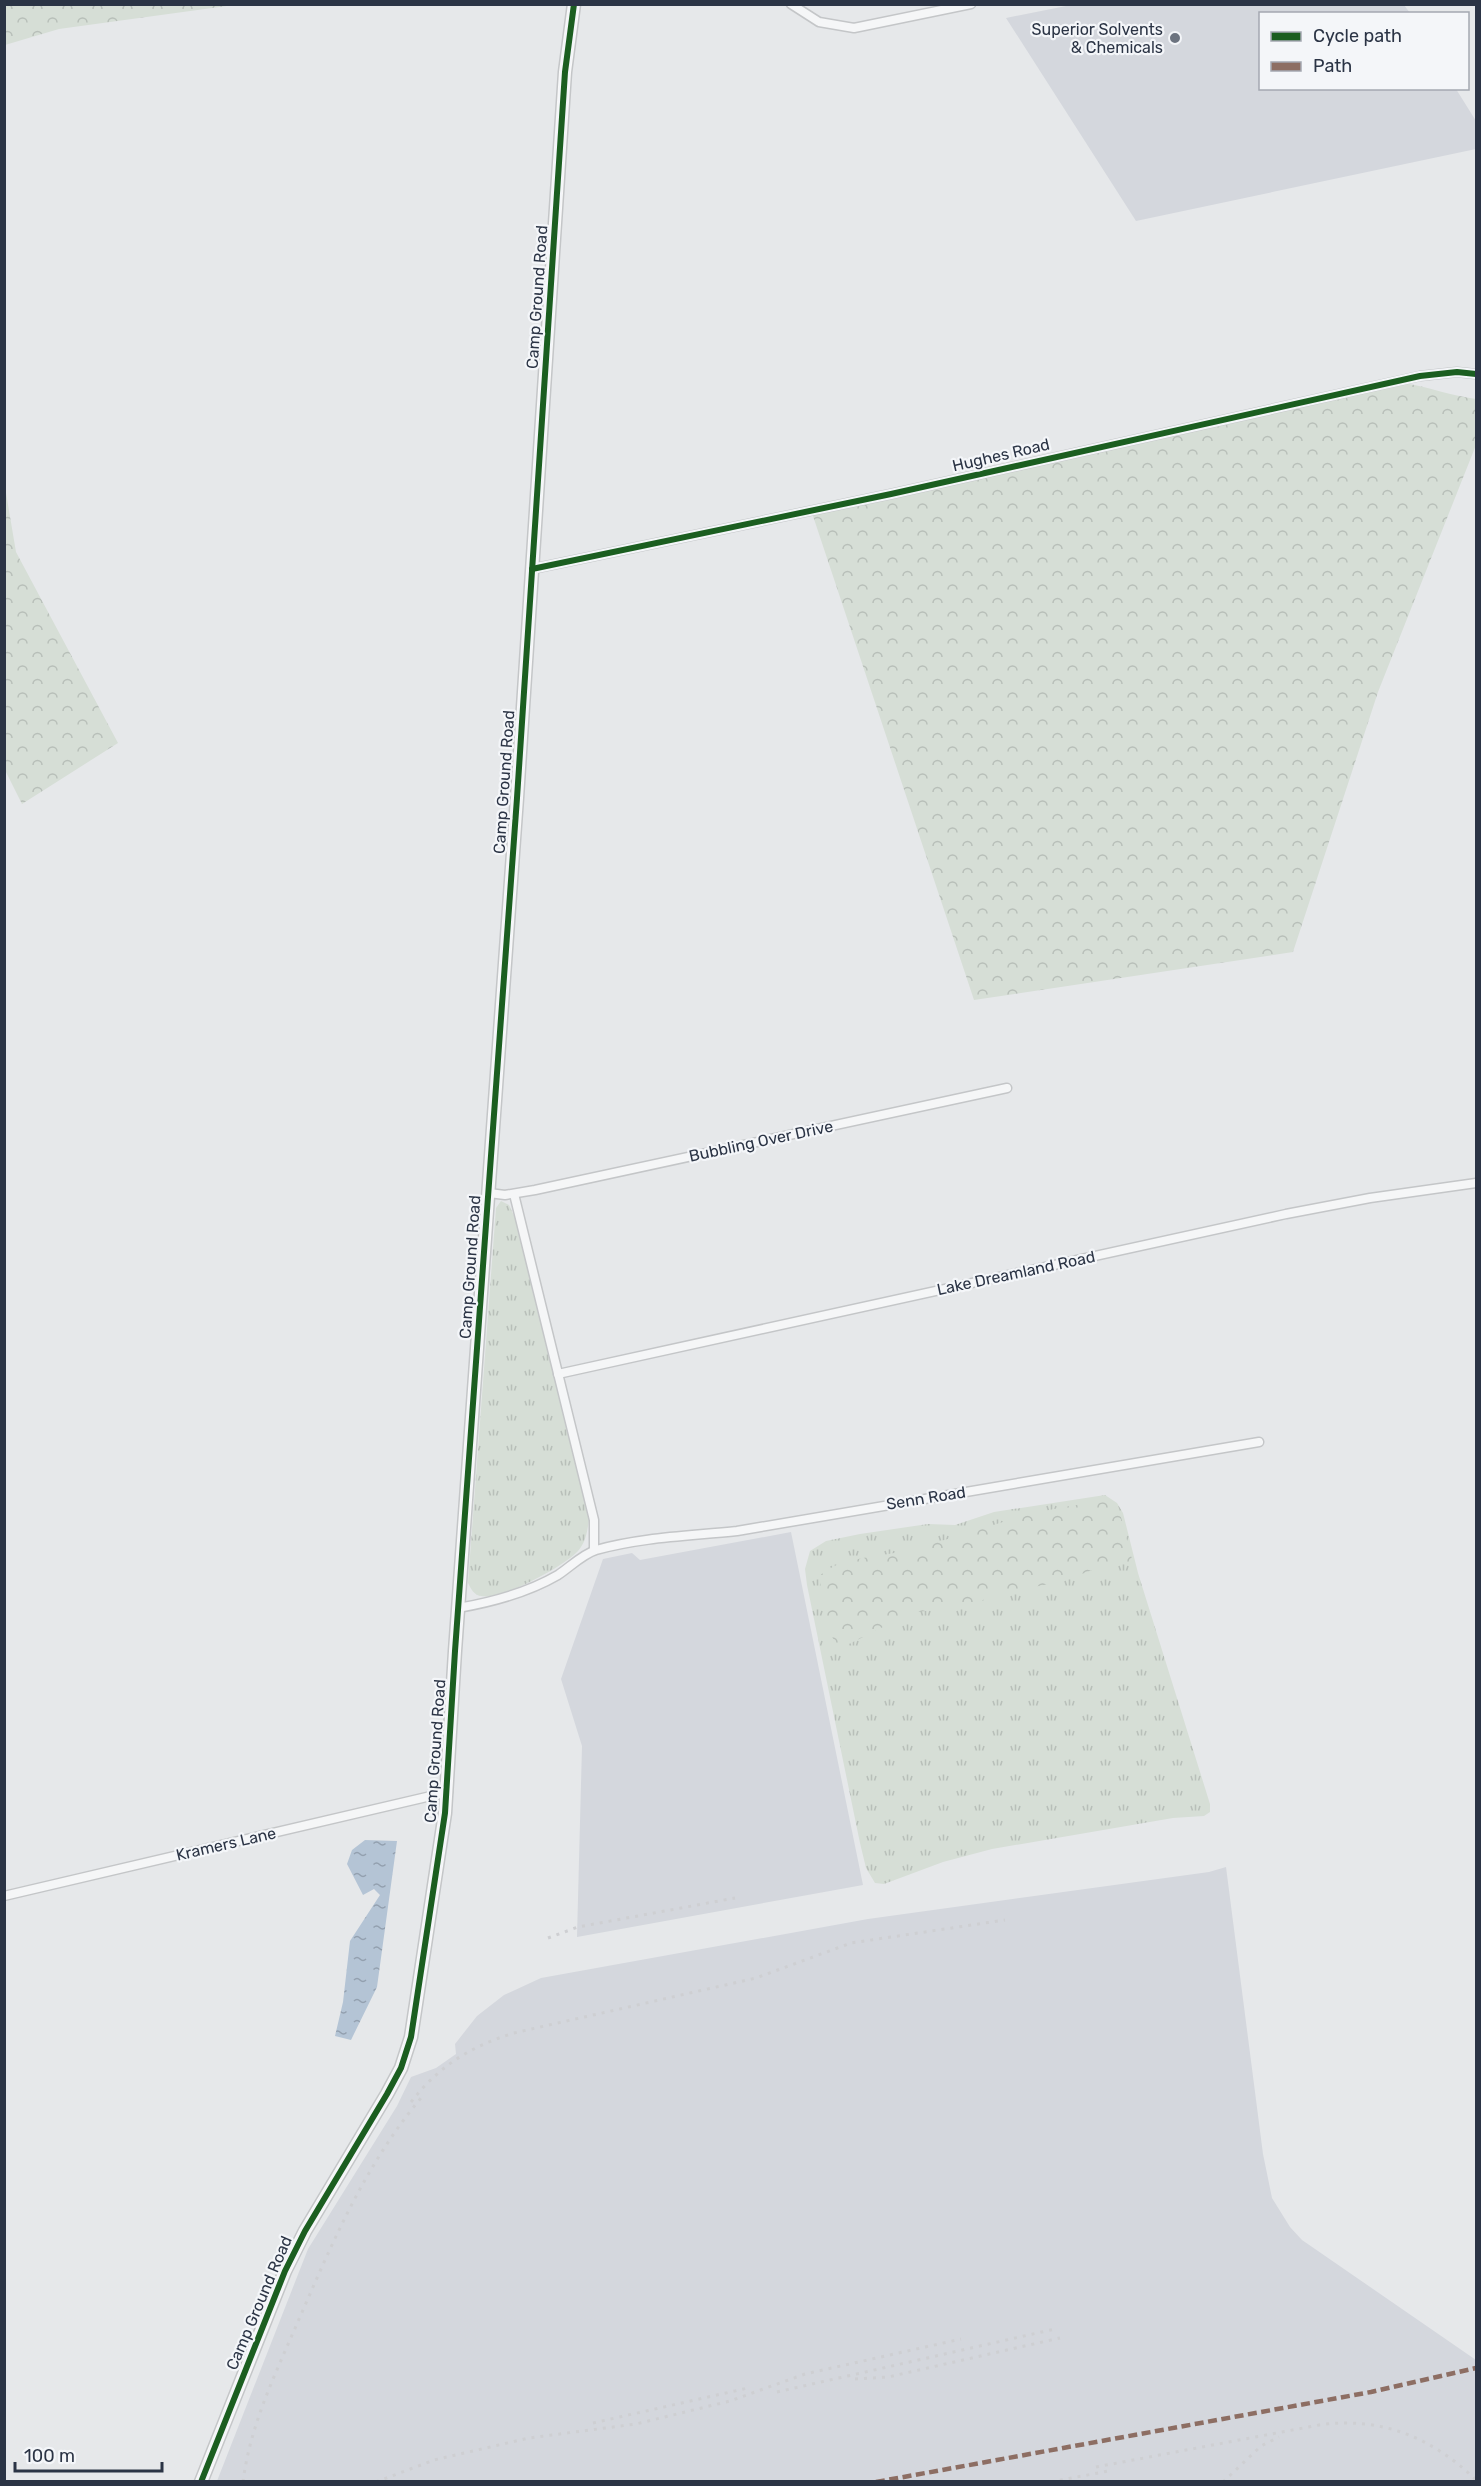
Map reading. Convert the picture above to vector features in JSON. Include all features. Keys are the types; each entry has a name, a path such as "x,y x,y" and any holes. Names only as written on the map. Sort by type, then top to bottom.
{"street":[{"name":"Camp Ground Road","path":"201,2481 285,2271 305,2231 401,2068 415,2018 447,1792 565,72 574,4"},
{"path":"791,4 819,22 854,28 971,4"},
{"name":"Hughes Road","path":"532,568 891,494 1420,376 1457,372 1476,374"},
{"name":"Bubbling Over Drive","path":"514,1194 1007,1088"},
{"name":"Lake Dreamland Road","path":"558,1374 1286,1214 1370,1198 1476,1183"},
{"name":"Camp Ground Road","path":"489,1193 514,1194"},
{"path":"458,1608 505,1598 531,1588 557,1575 594,1551 594,1520 514,1194"},
{"name":"Senn Road","path":"594,1551 652,1539 737,1531 1259,1442"},
{"name":"Kramers Lane","path":"4,1896 447,1792"}],"shaded area":[{"path":"1071,5 1404,5 1409,12 1259,12 1259,90 1457,90 1476,121 1476,149 1136,221 1006,18"},
{"path":"791,1532 863,1885 577,1937 582,1746 561,1679 603,1559 632,1553 640,1560"},
{"path":"1226,1867 1263,2154 1272,2198 1290,2227 1302,2240 1476,2360 1476,2481 217,2481 308,2249 397,2106 411,2077 436,2068 456,2054 455,2044 477,2016 504,1995 541,1978 868,1919 1209,1872"}],"green space":[{"path":"4,5 234,5 59,29 5,45"},
{"path":"1404,383 1476,399 1476,445 1378,692 1293,952 974,1000 812,513"},
{"path":"4,481 16,552 118,743 22,804 5,770"},
{"path":"501,1201 509,1205 517,1222 589,1520 583,1544 560,1565 517,1588 490,1596 481,1596 475,1593 468,1583 496,1208"},
{"path":"1105,1495 1117,1503 1123,1513 1138,1573 1210,1804 1210,1812 1204,1816 1173,1818 992,1849 943,1862 884,1884 875,1883 866,1868 860,1843 807,1585 805,1569 810,1551 826,1541 860,1534 928,1524 955,1525 994,1512"},
{"path":"1105,1502 1115,1506 1121,1517 1134,1567 1119,1560 1063,1581 990,1596 976,1604 911,1613 839,1649 830,1633 819,1577 832,1567 849,1561 909,1550 1031,1514"}],"water":[{"path":"365,1840 397,1841 377,1987 351,2040 335,2036 343,2002 350,1941 380,1895 374,1889 363,1895 347,1864 352,1850"}],"railway":[{"path":"548,1938 578,1927 735,1898"},
{"path":"411,2102 433,2078 457,2059 484,2044 514,2033 756,1978 851,1943 1005,1920"},
{"path":"243,2482 257,2421 322,2266 350,2208 382,2151 421,2098"},
{"path":"777,2392 1055,2329"},
{"path":"855,2379 888,2377 1060,2338"},
{"path":"376,2482 434,2460 529,2438 636,2424 730,2401 805,2374 961,2339"},
{"path":"593,2423 748,2388"},
{"path":"1096,2467 1319,2425 1342,2423 1385,2427 1405,2433 1442,2452 1476,2480"},
{"path":"1223,2482 1261,2446 1279,2437"},
{"path":"1051,2482 1108,2471"}],"marked path":[{"path":"876,2482 1371,2392 1476,2368"}],"cycle path":[{"path":"201,2482 285,2271 305,2231 401,2068 411,2037 445,1813 517,798 565,72 574,4"},
{"path":"532,569 891,494 1420,376 1457,372 1476,374"}],"place":[{"name":"Superior Solvents & Chemicals","path":"1175,38"}]}
